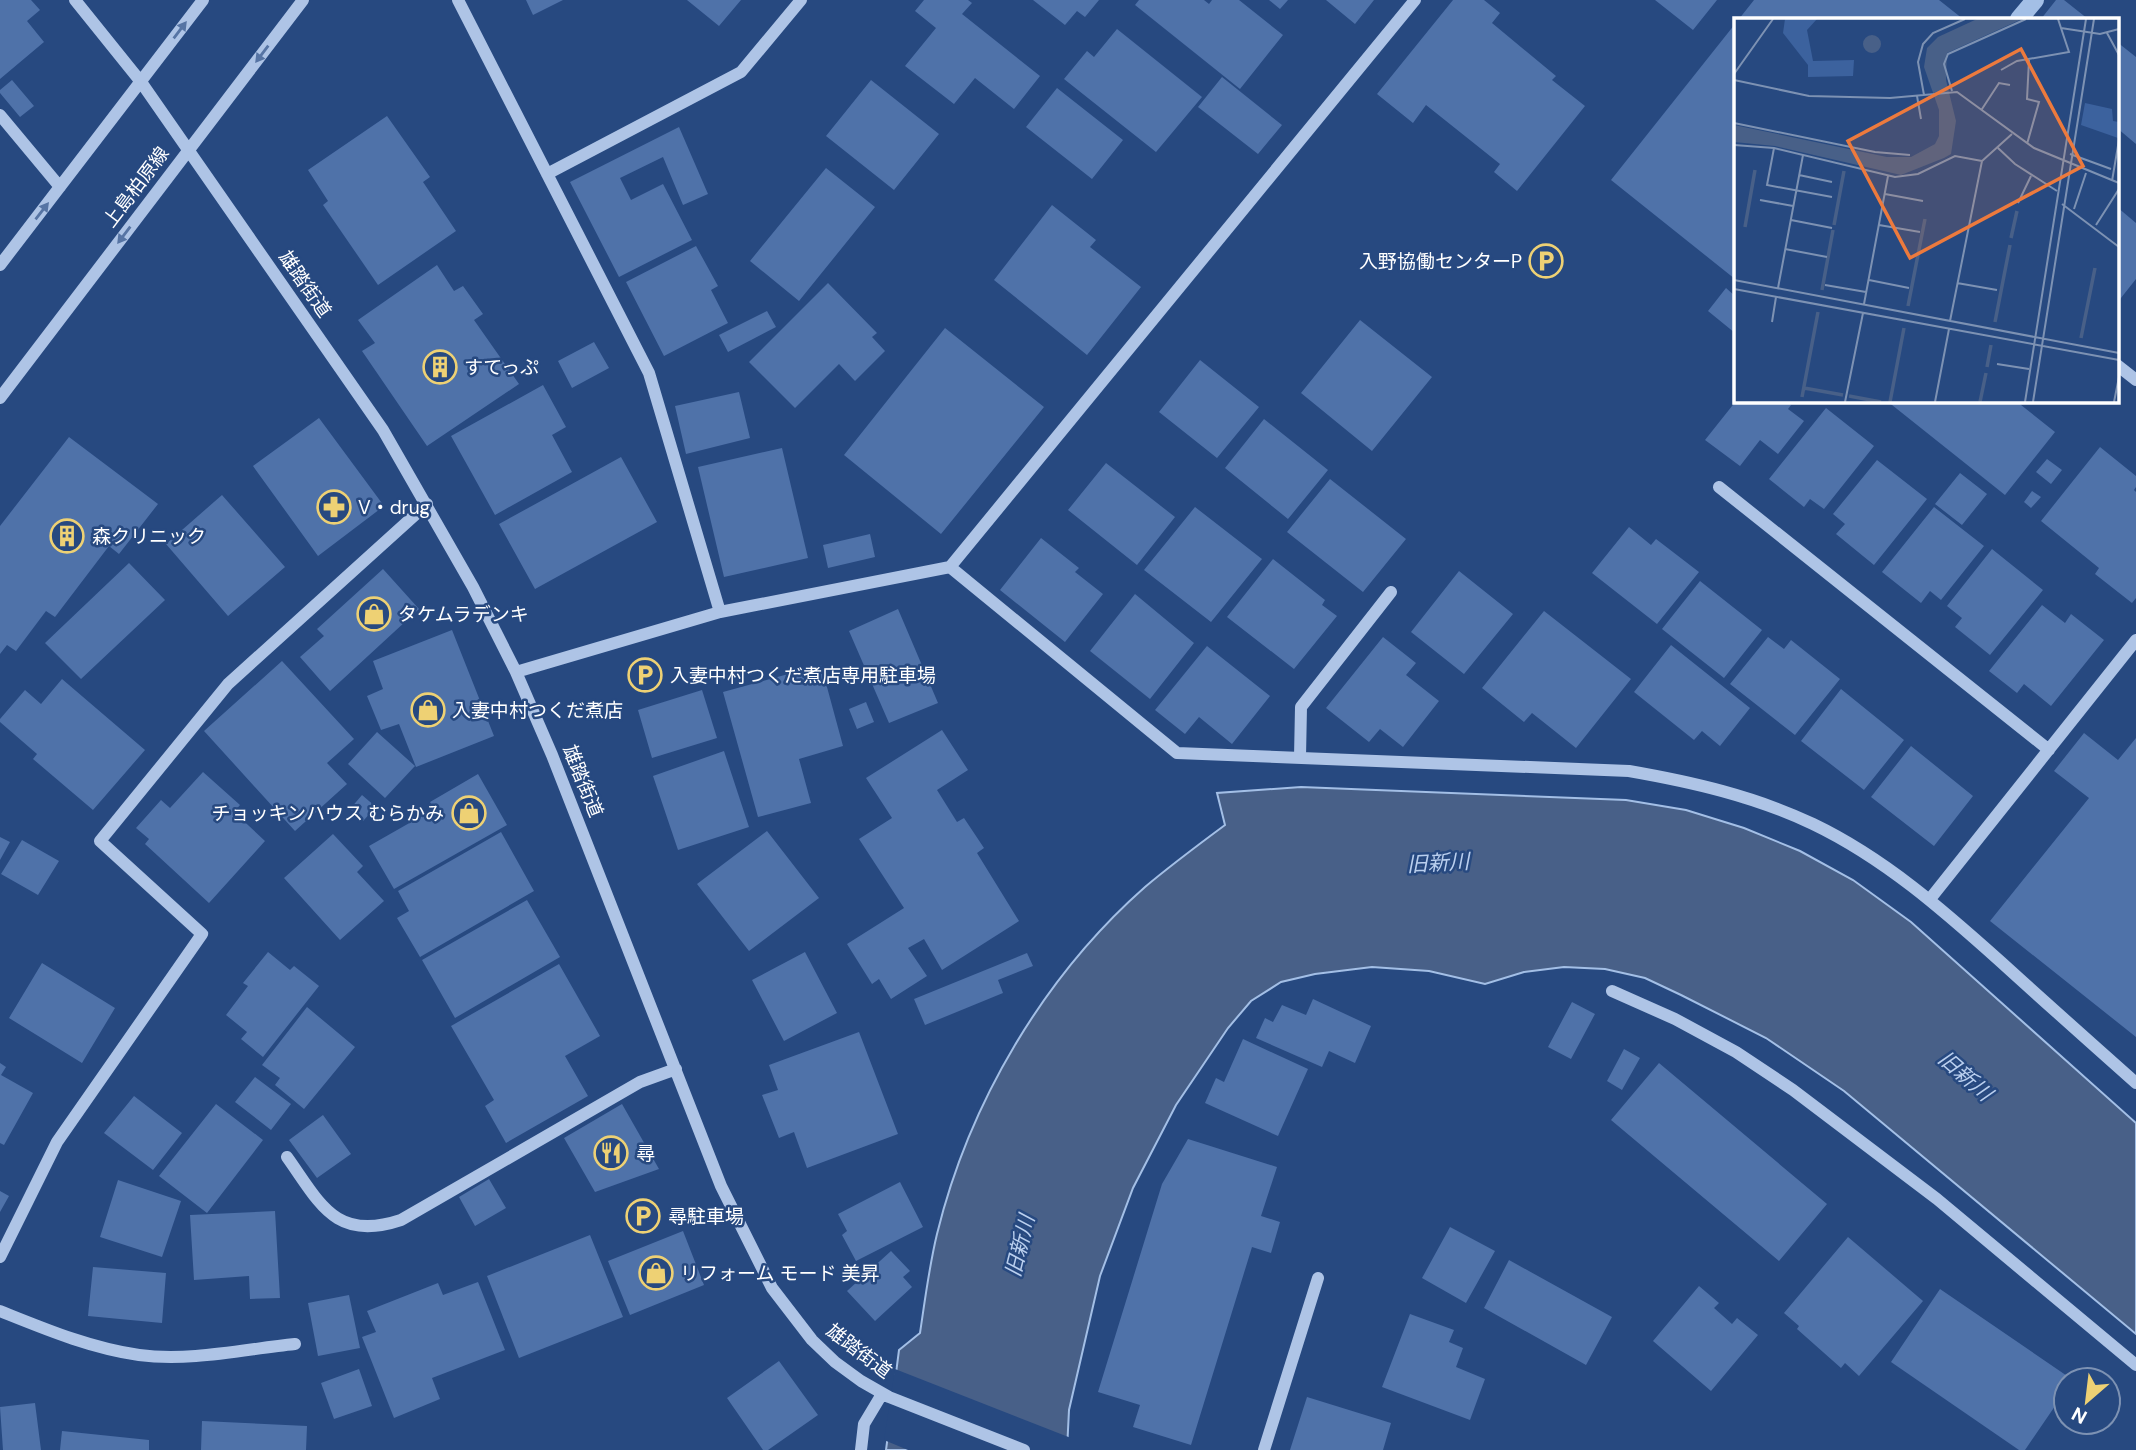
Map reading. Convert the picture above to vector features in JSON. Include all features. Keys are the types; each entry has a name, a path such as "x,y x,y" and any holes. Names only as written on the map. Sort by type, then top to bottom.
{"street":[{"name":"雄踏街道","path":"75,0 141,82 383,429 473,587 516,672 552,755 721,1186 772,1288 790,1315 819,1347 852,1375 886,1395 1024,1450"},
{"path":"0,265 203,0"},
{"name":"上島柏原線","path":"0,398 303,0"},
{"path":"458,0 649,373 720,612"},
{"path":"547,174 741,72 801,0"},
{"path":"516,672 720,612 950,567 1415,0"},
{"path":"0,116 60,187"},
{"path":"2118,366 2136,380"},
{"path":"1719,487 2049,750"},
{"path":"0,1257 57,1142 202,934 100,841 228,684 427,504"},
{"path":"950,567 1177,753 1629,771 1692,782 1754,800 1813,824 1869,855 1930,899 2136,1083"},
{"path":"1300,757 1301,707 1391,592"},
{"path":"1930,899 2136,640"},
{"path":"1612,991 1675,1018 1736,1052 1793,1090 1937,1199 2136,1365"},
{"path":"287,1157 327,1212 344,1222 363,1227 383,1226 401,1220 640,1082 676,1069"},
{"path":"1264,1450 1318,1278"},
{"path":"0,1311 55,1334 141,1355 186,1356 295,1344"},
{"path":"861,1450 864,1424 886,1395"}],"water":[{"name":"旧新川","path":"1301,787 1626,800 1686,810 1744,828 1800,851 1853,880 1911,922 2136,1123 2136,1334 1844,1091 1766,1038 1681,995 1645,978 1605,969 1564,967 1524,972 1485,984 1429,971 1372,967 1315,974 1281,982 1251,1001 1228,1028 1176,1105 1133,1188 1100,1276 1069,1410 1067,1450 886,1450 899,1350 920,1333 934,1246 951,1185 990,1090 1015,1045 1074,960 1108,922 1145,887 1225,825 1217,793"}],"pier":[{"path":"895,1369 1071,1438 1071,1450 908,1450 884,1440"}],"building":[{"path":"0,0 31,0 40,10 27,21 44,42 0,79"},
{"path":"526,0 563,0 533,15"},
{"path":"687,0 741,0 719,26"},
{"path":"924,0 968,0 972,3 962,14 1040,76 1014,109 975,78 954,104 905,66 936,28 915,11"},
{"path":"1033,0 1099,0 1085,17 1077,11 1065,25"},
{"path":"1139,0 1204,0 1209,4 1212,0 1239,0 1283,35 1240,89 1135,5"},
{"path":"1269,0 1288,0 1280,9"},
{"path":"1326,0 1374,0 1355,24"},
{"path":"1453,0 1484,0 1500,13 1492,23 1556,76 1552,80 1585,106 1517,191 1494,172 1500,164 1426,105 1413,123 1377,94"},
{"path":"1655,0 1717,0 1693,30"},
{"path":"1754,0 1939,0 1962,18 1740,18"},
{"path":"2056,0 2064,0 2087,18 2042,18"},
{"path":"1734,25 1734,278 1611,180"},
{"path":"1117,29 1202,97 1156,152 1064,79 1087,51 1094,57"},
{"path":"2118,43 2136,57 2136,144 2118,129"},
{"path":"1222,77 1282,125 1258,154 1198,107"},
{"path":"12,80 34,106 20,117 0,93"},
{"path":"871,80 939,134 894,190 826,136"},
{"path":"1057,88 1123,140 1092,179 1026,127"},
{"path":"387,116 430,177 423,182 456,231 378,285 323,205 328,201 308,170"},
{"path":"679,127 708,194 683,205 663,157 620,178 631,200 663,184 692,240 619,277 570,182"},
{"path":"826,168 875,207 799,301 750,261"},
{"path":"1052,205 1096,240 1090,247 1141,287 1087,355 994,280"},
{"path":"2118,208 2136,223 2136,279 2118,302"},
{"path":"696,246 718,286 711,290 728,323 664,356 626,282"},
{"name":"すてっぷ","path":"437,265 454,291 463,286 483,314 474,320 519,384 427,446 362,351 375,343 358,320"},
{"path":"828,283 877,333 872,337 885,351 855,381 839,364 795,408 749,362"},
{"path":"1726,288 1734,295 1734,332 1708,311"},
{"path":"767,311 776,327 728,352 719,335"},
{"path":"1360,320 1432,377 1372,451 1301,393"},
{"path":"945,328 1044,407 941,534 844,455"},
{"path":"594,342 609,368 572,388 558,361"},
{"path":"1200,360 1259,407 1217,458 1159,412"},
{"path":"543,385 566,427 552,435 572,472 495,515 451,436"},
{"path":"739,392 750,438 686,454 675,406"},
{"path":"1735,402 1787,402 1791,405 1788,409 1804,421 1778,454 1760,440 1740,466 1705,440"},
{"path":"1888,402 2017,402 2055,432 2005,495"},
{"path":"1826,408 1874,446 1824,509 1810,499 1804,507 1769,479"},
{"path":"319,418 384,506 318,556 253,466"},
{"path":"1264,419 1328,470 1288,519 1225,468"},
{"name":"森クリニック","path":"69,437 158,504 119,554 109,546 55,617 46,611 16,651 7,645 0,654 0,526"},
{"path":"2100,447 2136,476 2136,598 2132,603 2095,574 2099,568 2041,521"},
{"path":"782,448 808,558 724,577 698,467"},
{"path":"621,457 657,522 535,589 499,524"},
{"path":"2047,459 2062,470 2051,484 2036,472"},
{"path":"1877,460 1927,499 1874,565 1836,534 1845,524 1833,514"},
{"path":"1106,463 1175,517 1137,565 1068,510"},
{"path":"1960,473 1987,494 1962,525 1935,504"},
{"path":"1330,479 1406,539 1363,592 1287,532"},
{"path":"2032,491 2041,497 2031,508 2024,502"},
{"path":"222,495 285,567 228,616 166,544"},
{"path":"1195,507 1262,559 1211,622 1144,570"},
{"path":"1934,507 1984,546 1941,600 1930,591 1921,603 1882,572"},
{"path":"1629,527 1651,545 1656,539 1699,572 1657,624 1592,573"},
{"path":"870,534 875,557 828,568 823,545"},
{"path":"1041,538 1079,568 1075,572 1103,594 1065,642 1000,590"},
{"path":"1992,549 2043,590 1990,655 1955,627 1962,618 1947,606"},
{"path":"1273,559 1325,600 1322,605 1337,616 1294,669 1227,617"},
{"path":"129,563 165,600 81,679 45,643"},
{"path":"383,569 419,609 330,691 300,657 324,636 317,629"},
{"path":"1459,571 1513,614 1464,674 1411,632"},
{"path":"1700,581 1762,630 1724,678 1662,629"},
{"path":"1135,594 1194,643 1150,699 1090,651"},
{"path":"2042,605 2065,623 2071,614 2104,640 2051,706 2024,684 2017,693 1989,671"},
{"path":"898,609 938,703 889,723 849,631"},
{"path":"1544,611 1631,679 1576,748 1532,713 1524,722 1482,688"},
{"name":"入妻中村つくだ煮店","path":"452,630 494,736 416,767 399,724 381,730 367,696 383,689 373,661"},
{"path":"1383,637 1416,663 1406,675 1439,701 1403,747 1380,729 1369,742 1326,708"},
{"path":"1768,637 1784,649 1791,640 1840,679 1795,735 1730,684"},
{"path":"1671,645 1750,708 1720,746 1702,731 1694,740 1634,692"},
{"path":"1207,646 1270,696 1232,744 1199,717 1185,734 1155,710"},
{"path":"282,661 354,739 327,763 347,784 295,831 204,731"},
{"path":"821,665 843,746 799,759 811,803 758,817 723,692"},
{"path":"62,679 145,750 93,810 33,759 37,754 0,722 25,690 41,704"},
{"path":"1841,689 1904,740 1864,790 1801,741"},
{"path":"702,690 717,738 652,758 638,710"},
{"path":"866,702 874,722 857,729 849,709"},
{"path":"942,730 968,770 937,790 957,822 964,818 984,848 977,853 1019,921 942,970 924,939 908,948 927,976 891,999 879,979 872,984 847,944 904,908 859,839 892,818 866,778"},
{"path":"377,732 415,766 385,798 348,764"},
{"path":"2084,733 2118,760 2136,738 2136,1037 1990,921 2089,798 2054,771"},
{"path":"1911,746 1973,796 1934,846 1871,797"},
{"path":"724,751 749,827 678,850 653,776"},
{"path":"203,772 240,805 234,812 265,841 209,903 145,844 149,839 136,828 161,800 170,808"},
{"path":"478,774 507,825 394,889 369,846 434,809 430,802"},
{"path":"362,795 376,807 363,821 350,809"},
{"path":"767,831 819,898 749,951 697,884"},
{"path":"501,832 534,891 420,957 397,918 409,911 398,891"},
{"path":"333,834 363,866 357,872 384,901 340,940 284,878"},
{"path":"0,837 10,842 0,860"},
{"path":"22,840 59,861 38,895 1,874"},
{"path":"527,900 560,957 455,1018 422,960"},
{"path":"268,952 290,970 294,966 319,986 263,1057 241,1039 247,1032 226,1015 248,986 243,983"},
{"path":"805,952 837,1013 784,1041 752,980"},
{"path":"1027,953 1033,966 998,980 1003,993 925,1025 914,999"},
{"path":"42,963 115,1008 82,1063 9,1018"},
{"path":"559,964 600,1036 565,1056 588,1096 506,1143 485,1106 494,1100 451,1026"},
{"path":"1313,999 1371,1026 1355,1063 1329,1051 1322,1067 1256,1038 1265,1018 1273,1022 1282,1005 1306,1015"},
{"path":"1572,1002 1595,1014 1571,1059 1548,1047"},
{"path":"307,1007 355,1047 304,1109 275,1085 280,1078 262,1065"},
{"path":"859,1032 898,1134 807,1168 794,1132 779,1138 762,1095 778,1090 769,1065"},
{"path":"1243,1039 1308,1069 1278,1136 1205,1103 1216,1078 1224,1082"},
{"path":"1624,1049 1640,1058 1622,1090 1607,1081"},
{"path":"0,1063 6,1067 1,1075 33,1093 4,1145 0,1143"},
{"path":"1659,1063 1827,1204 1779,1261 1611,1120"},
{"path":"255,1077 291,1104 271,1130 235,1102"},
{"path":"134,1096 182,1133 153,1170 104,1133"},
{"path":"216,1104 263,1140 207,1213 159,1176"},
{"name":"尋","path":"622,1104 659,1169 595,1192 564,1138"},
{"path":"323,1115 351,1154 317,1178 289,1140"},
{"path":"1188,1139 1277,1167 1261,1216 1280,1222 1271,1253 1252,1247 1191,1445 1133,1427 1140,1405 1098,1392 1162,1184"},
{"path":"489,1179 506,1208 475,1226 459,1197"},
{"path":"118,1180 181,1201 162,1257 100,1237"},
{"path":"900,1182 923,1227 856,1261 842,1235 847,1231 838,1214"},
{"path":"0,1191 9,1196 0,1212"},
{"path":"275,1211 280,1298 250,1299 249,1276 194,1280 190,1215"},
{"path":"1450,1227 1495,1251 1466,1303 1422,1278"},
{"name":"リフォーム モード 美昇","path":"683,1231 704,1285 630,1315 608,1261"},
{"path":"590,1235 623,1317 519,1358 487,1276"},
{"path":"1848,1237 1923,1301 1859,1376 1845,1363 1841,1368 1797,1329 1799,1326 1784,1313"},
{"path":"891,1251 910,1271 903,1277 912,1287 875,1321 847,1291"},
{"path":"1509,1260 1612,1317 1586,1365 1484,1308"},
{"path":"93,1267 166,1273 162,1323 88,1316"},
{"path":"478,1282 505,1350 432,1378 440,1399 394,1418 362,1337 376,1332 367,1311 438,1283 443,1295"},
{"path":"1699,1286 1719,1303 1714,1308 1732,1324 1737,1318 1758,1335 1711,1391 1653,1341"},
{"path":"1940,1289 2053,1366 2052,1410 2025,1450 2019,1450 1891,1362"},
{"path":"349,1295 360,1348 318,1356 308,1303"},
{"path":"1410,1314 1454,1330 1449,1342 1463,1348 1456,1367 1485,1379 1470,1420 1382,1387"},
{"path":"779,1361 818,1415 768,1450 763,1450 727,1398"},
{"path":"359,1369 372,1406 334,1419 321,1383"},
{"path":"1307,1397 1391,1423 1383,1450 1290,1450"},
{"path":"35,1403 41,1450 3,1450 0,1407"},
{"path":"202,1421 307,1426 306,1450 201,1450"},
{"path":"62,1431 149,1440 149,1450 60,1450"}],"waterway":[{"path":"2020,18 2035,0"}],"place":[{"name":"入野協働センターP","path":"1546,261"},
{"name":"すてっぷ","path":"440,367"},
{"name":"V・drug","path":"334,507"},
{"name":"森クリニック","path":"67,536"},
{"name":"タケムラデンキ","path":"374,614"},
{"name":"入妻中村つくだ煮店専用駐車場","path":"645,675"},
{"name":"入妻中村つくだ煮店","path":"428,710"},
{"name":"チョッキンハウス むらかみ","path":"469,813"},
{"name":"尋","path":"611,1153"},
{"name":"尋駐車場","path":"643,1216"},
{"name":"リフォーム モード 美昇","path":"656,1273"}]}
